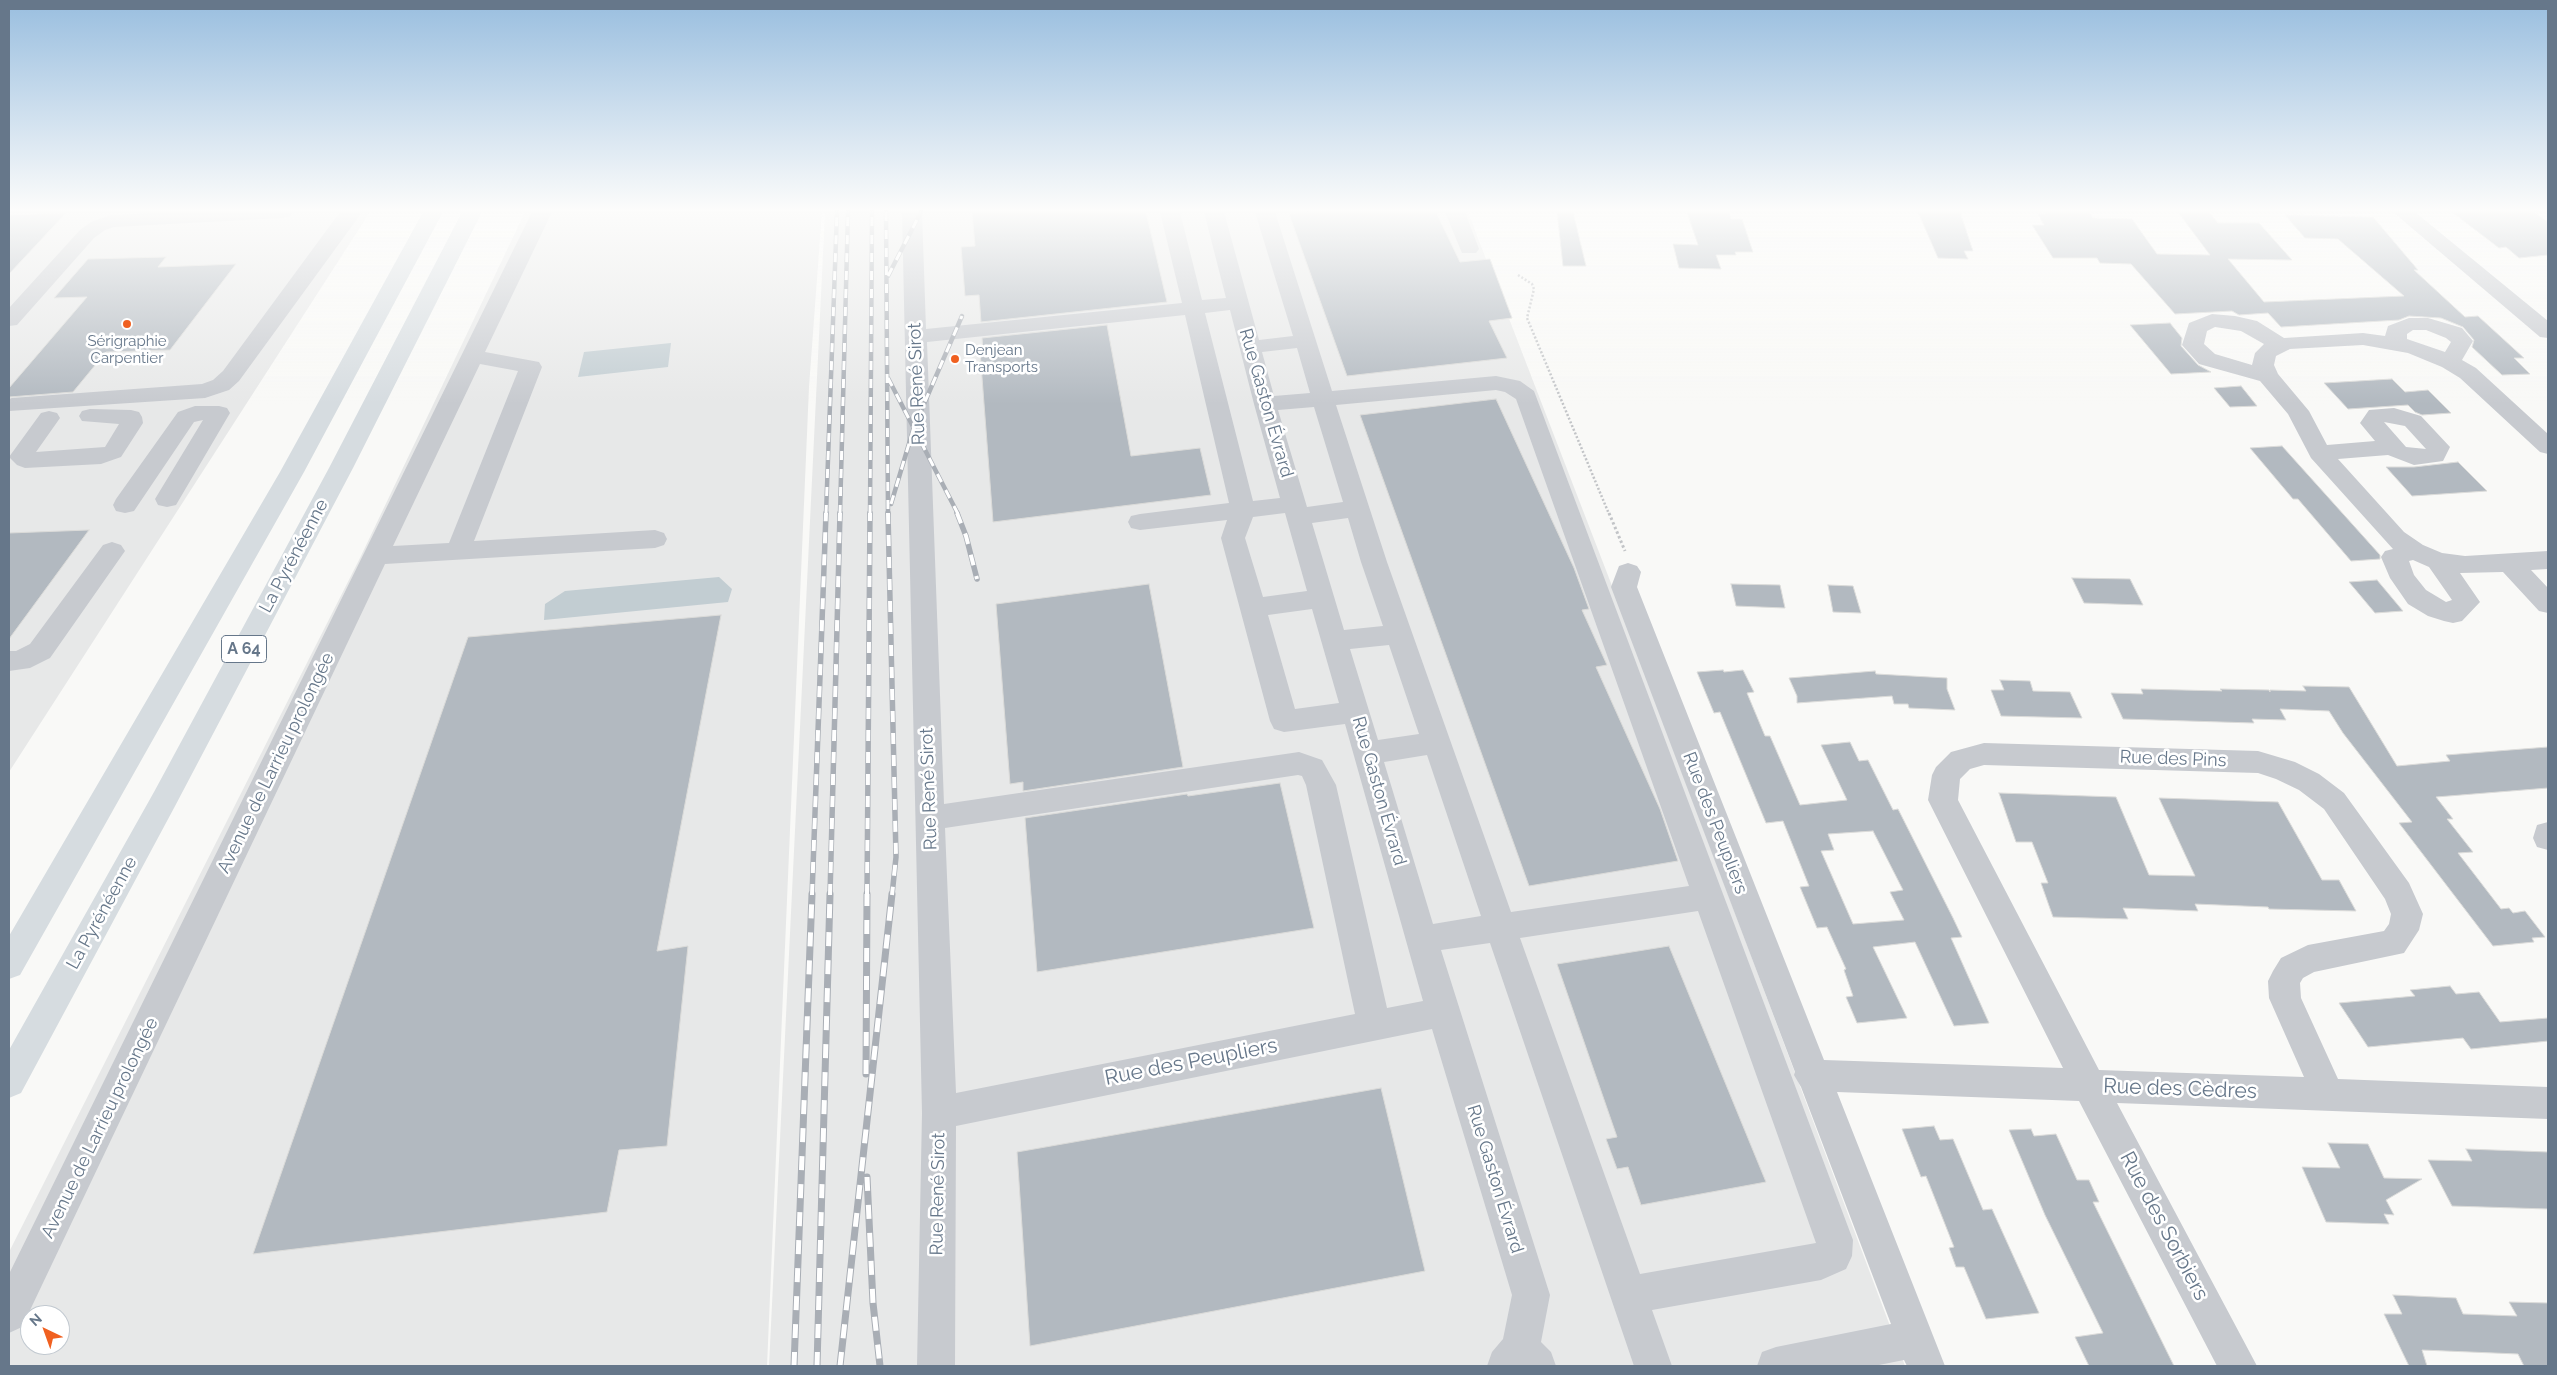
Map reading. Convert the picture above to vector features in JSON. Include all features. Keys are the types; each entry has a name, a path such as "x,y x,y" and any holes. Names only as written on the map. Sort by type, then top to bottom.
{"highway":[{"name":"A 64","path":"9,965 292,472 398,276"},
{"name":"La Pyrénéenne","path":"9,1082 164,800 340,468 439,276"}],"street":[{"path":"9,320 49,276"},
{"path":"10,412 205,392 221,385 237,368 305,276"},
{"name":"Avenue de Larrieu prolongée","path":"9,1314 511,276"},
{"name":"Rue René Sirot","path":"914,276 939,1113 936,1366"},
{"path":"1185,276 1243,510 1233,538 1284,721 1356,712"},
{"name":"Rue Gaston Évrard","path":"1231,276 1265,404 1443,1012 1531,1295 1521,1360"},
{"path":"1286,276 1399,634 1653,1366"},
{"path":"2481,276 2548,332"},
{"path":"916,337 1238,303"},
{"path":"2268,376 2207,359 2192,345 2197,328 2212,320 2235,322 2249,326 2282,345"},
{"path":"2548,447 2480,382 2450,362 2430,353 2396,344 2363,339 2275,346 2266,353 2263,365 2268,376 2298,411 2319,452 2395,538 2414,551 2438,561 2464,566 2548,560"},
{"path":"1250,347 1306,341"},
{"path":"458,551 531,367 473,356"},
{"path":"1265,404 1496,383 1512,386 1526,396 1835,1240 1833,1256 1821,1261 1628,1295"},
{"path":"10,412 49,418 119,415 131,417 131,423 113,452 101,456 25,460 20,456 49,418"},
{"path":"124,505 186,417 195,413 219,413 167,499"},
{"path":"119,441 165,446"},
{"path":"2319,452 2394,447"},
{"path":"1140,522 1243,510 1358,508"},
{"path":"376,556 655,539"},
{"path":"9,662 20,661 40,651 112,551"},
{"path":"2414,551 2394,557 2403,578 2417,596 2437,609 2453,614 2467,602 2438,561"},
{"path":"2510,563 2548,604"},
{"name":"Rue des Peupliers","path":"1628,572 1624,587 1920,1353"},
{"path":"1254,608 1322,598"},
{"path":"1335,641 1399,634"},
{"path":"1368,752 1436,742"},
{"name":"Rue des Pins","path":"2090,1087 1943,800 1946,775 1961,760 1984,754 2258,762 2285,770 2309,782 2334,801 2398,892 2407,914 2404,930 2393,943 2308,959 2292,968 2284,982 2285,998 2328,1094"},
{"path":"930,818 1299,763 1312,768 1321,785 1374,1026"},
{"path":"1423,939 1708,896"},
{"name":"Rue des Peupliers","path":"939,1113 1443,1012"},
{"name":"Rue des Cèdres","path":"1811,1075 2548,1103"},
{"name":"Rue des Sorbiers","path":"2090,1087 2238,1366"},
{"path":"1776,1366 1920,1353"}],"path":[{"path":"1520,276 1532,284 1534,289 1527,318 1627,555 1628,572"}],"shaded area":[{"path":"9,276 329,276 9,772"},
{"path":"494,276 817,276 809,387 767,1366 9,1366 9,1252 360,558"},
{"path":"822,276 1493,276 1619,604 1905,1366 769,1366"},
{"path":"671,343 668,367 578,377 584,352"},
{"path":"719,577 732,589 728,602 544,620 545,604 565,591"}],"building":[{"name":"Sérigraphie Carpentier","path":"73,276 227,276 170,350 106,352 73,392 9,397 9,388 87,297 54,298"},
{"path":"963,276 1161,276 1167,302 981,322 979,295 965,296"},
{"path":"1311,276 1496,276 1512,318 1489,321 1507,358 1347,376"},
{"path":"2142,276 2242,276 2264,302 2404,296 2381,276 2421,276 2465,317 2478,316 2524,358 2514,358 2530,374 2502,375 2472,347 2474,340 2463,327 2441,318 2409,316 2399,320 2281,327 2268,313 2239,315 2232,311 2175,314"},
{"path":"2170,323 2182,338 2181,346 2198,365 2211,372 2171,374 2130,325"},
{"path":"1107,325 1131,456 1200,448 1211,495 993,522 980,351 983,351 982,338"},
{"path":"2392,379 2405,392 2428,390 2451,413 2422,415 2415,412 2408,405 2348,409 2324,383"},
{"path":"2241,386 2257,406 2230,407 2214,388"},
{"path":"1496,399 1574,568 1589,609 1582,610 1607,665 1596,667 1660,809 1678,861 1529,886 1360,415"},
{"path":"2282,446 2380,555 2380,559 2351,561 2298,499 2293,499 2250,448"},
{"path":"2458,462 2487,491 2412,496 2386,467 2414,467"},
{"path":"89,530 9,639 9,533"},
{"path":"2072,578 2130,579 2143,605 2084,603"},
{"path":"2377,580 2403,611 2375,613 2349,582"},
{"path":"1149,584 1183,767 1023,791 1023,782 1010,784 996,604"},
{"path":"1731,584 1780,585 1785,608 1736,606"},
{"path":"1828,585 1853,586 1861,613 1833,612"},
{"path":"721,615 657,951 688,946 667,1146 619,1150 607,1212 253,1254 468,637"},
{"path":"1743,670 1754,692 1747,693 1765,736 1770,736 1800,805 1847,800 1821,745 1850,742 1859,761 1868,760 1893,810 1898,809 1962,937 1951,938 1989,1023 1954,1026 1915,942 1873,947 1907,1018 1857,1023 1846,997 1853,996 1844,970 1846,969 1827,927 1817,928 1800,887 1809,886 1783,821 1766,823 1720,712 1714,713 1697,672","holes":["1873,831 1903,890 1890,892 1904,920 1853,924 1821,851 1834,850 1828,834"]},
{"path":"1875,671 1876,674 1947,678 1947,689 1955,710 1909,708 1908,704 1894,704 1892,696 1797,703 1797,696 1789,678"},
{"path":"2000,680 2030,681 2033,691 2070,692 2082,718 2001,716 1991,690 2004,690"},
{"path":"2303,686 2349,687 2397,766 2450,761 2446,755 2548,747 2548,788 2436,797 2453,819 2447,819 2473,852 2458,853 2501,909 2509,908 2513,913 2525,911 2545,937 2532,938 2534,942 2493,946 2399,823 2412,822 2343,733 2329,711 2280,709 2286,720 2252,719 2254,723 2123,719 2111,693 2143,694 2141,689 2306,691"},
{"path":"1280,783 1314,928 1037,972 1025,818 1187,794 1188,796"},
{"path":"1999,793 2116,797 2149,875 2195,876 2159,798 2278,802 2322,880 2339,880 2356,911 2269,909 2268,907 2195,904 2198,911 2123,908 2128,919 2053,917 2041,883 2048,883 2032,842 2016,842"},
{"path":"1669,946 1766,1182 1641,1205 1628,1167 1617,1169 1606,1139 1617,1137 1557,964"},
{"path":"2450,986 2456,994 2479,992 2500,1022 2548,1018 2548,1041 2471,1049 2463,1038 2368,1047 2339,1003 2415,996 2410,990"},
{"path":"1381,1088 1425,1271 1030,1346 1017,1152"},
{"path":"1934,1126 1940,1140 1953,1139 1983,1210 1992,1209 2039,1313 1986,1319 1964,1267 1956,1267 1949,1248 1954,1247 1926,1176 1921,1177 1902,1129"},
{"path":"2031,1129 2034,1136 2056,1134 2077,1180 2089,1180 2099,1202 2093,1202 2174,1366 2089,1366 2075,1337 2103,1333 2045,1215 2009,1130"},
{"path":"2328,1143 2368,1144 2384,1178 2422,1179 2386,1200 2394,1215 2384,1214 2389,1224 2326,1222 2302,1167 2340,1168"},
{"path":"2466,1149 2548,1152 2548,1209 2452,1206 2428,1160 2472,1161"},
{"path":"2393,1295 2456,1298 2463,1314 2517,1316 2509,1302 2548,1303 2548,1366 2524,1366 2518,1354 2422,1350 2427,1366 2409,1366 2384,1314 2402,1314"}],"railway":[{"path":"826,514 835,276"},
{"path":"840,514 846,276"},
{"path":"870,514 872,276"},
{"path":"886,276 888,514"},
{"path":"914,428 962,316"},
{"path":"888,378 914,428"},
{"path":"891,504 914,428"},
{"path":"914,428 958,514"},
{"path":"812,895 826,513"},
{"path":"830,895 840,513"},
{"path":"867,895 870,513"},
{"path":"888,513 896,857 892,895"},
{"path":"957,513 966,536 977,579"},
{"path":"794,1366 812,894"},
{"path":"817,1366 830,894"},
{"path":"866,1074 867,894"},
{"path":"840,1366 892,894"},
{"path":"867,1177 873,1303 880,1366"}],"place":[{"name":"Sérigraphie Carpentier","path":"127,324"},
{"name":"Denjean Transports","path":"955,359"}]}
